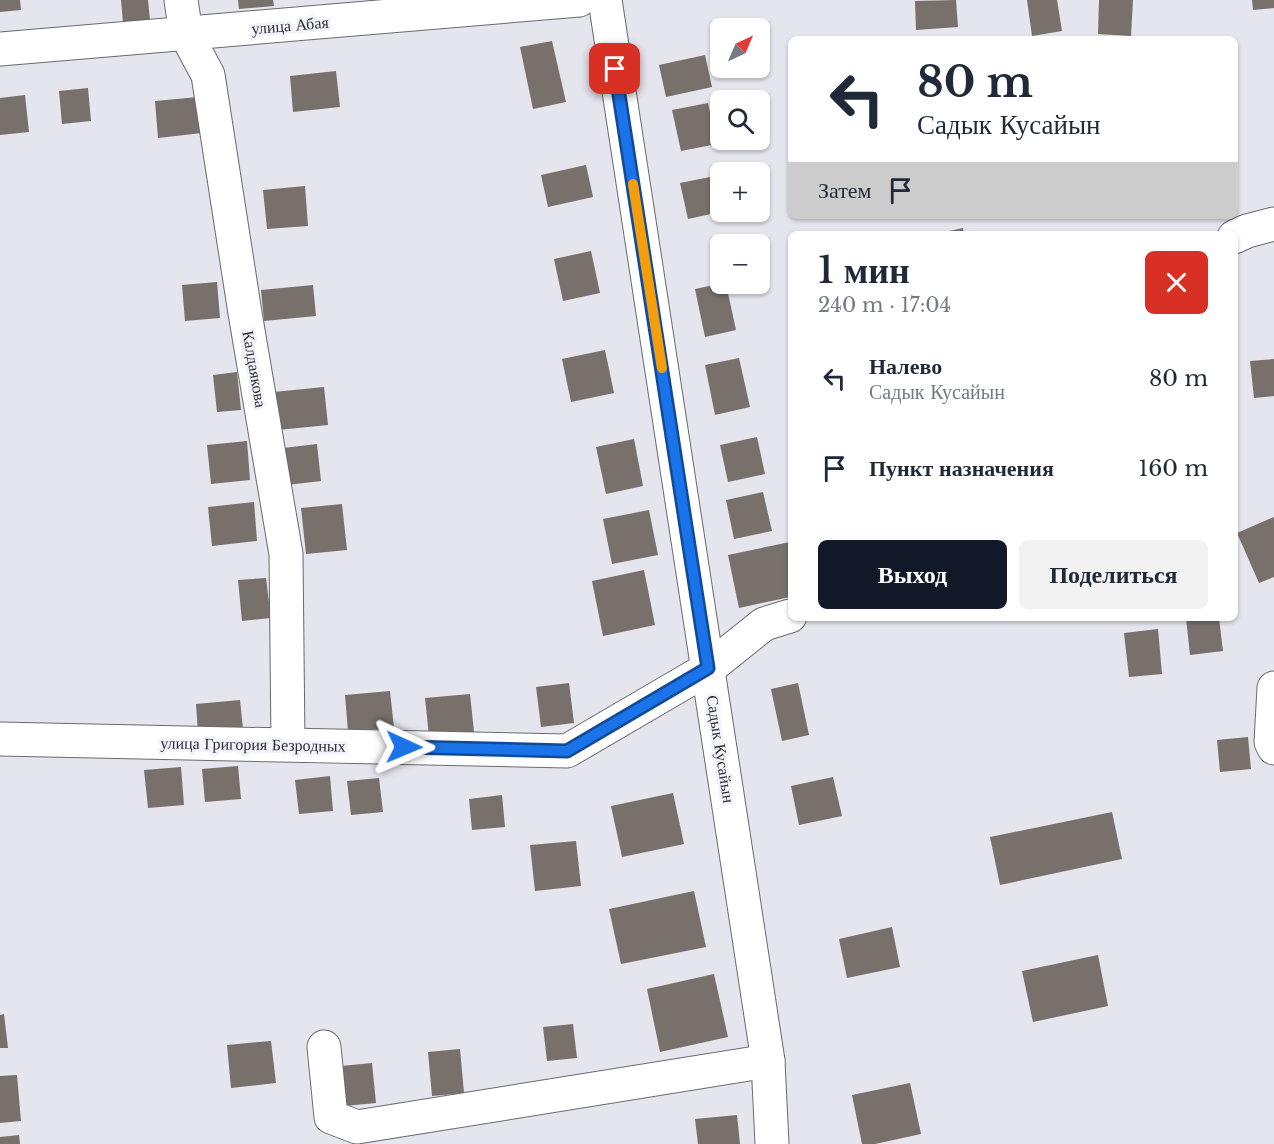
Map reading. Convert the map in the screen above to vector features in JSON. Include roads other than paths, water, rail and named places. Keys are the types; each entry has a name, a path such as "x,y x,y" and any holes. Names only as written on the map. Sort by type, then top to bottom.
{"street":[{"name":"Калдаякова","path":"181,0 186,34 208,75 286,555 288,744"},
{"name":"улица Абая","path":"0,49 579,0"},
{"name":"Садык Кусайын","path":"605,0 768,1061 772,1144"},
{"path":"1238,235 1274,224"},
{"name":"улица Григория Безродных","path":"0,739 567,751 708,668 764,624 788,617"},
{"path":"1274,688 1271,742 1274,748"},
{"path":"324,1047 331,1117 357,1127 768,1061"}]}
